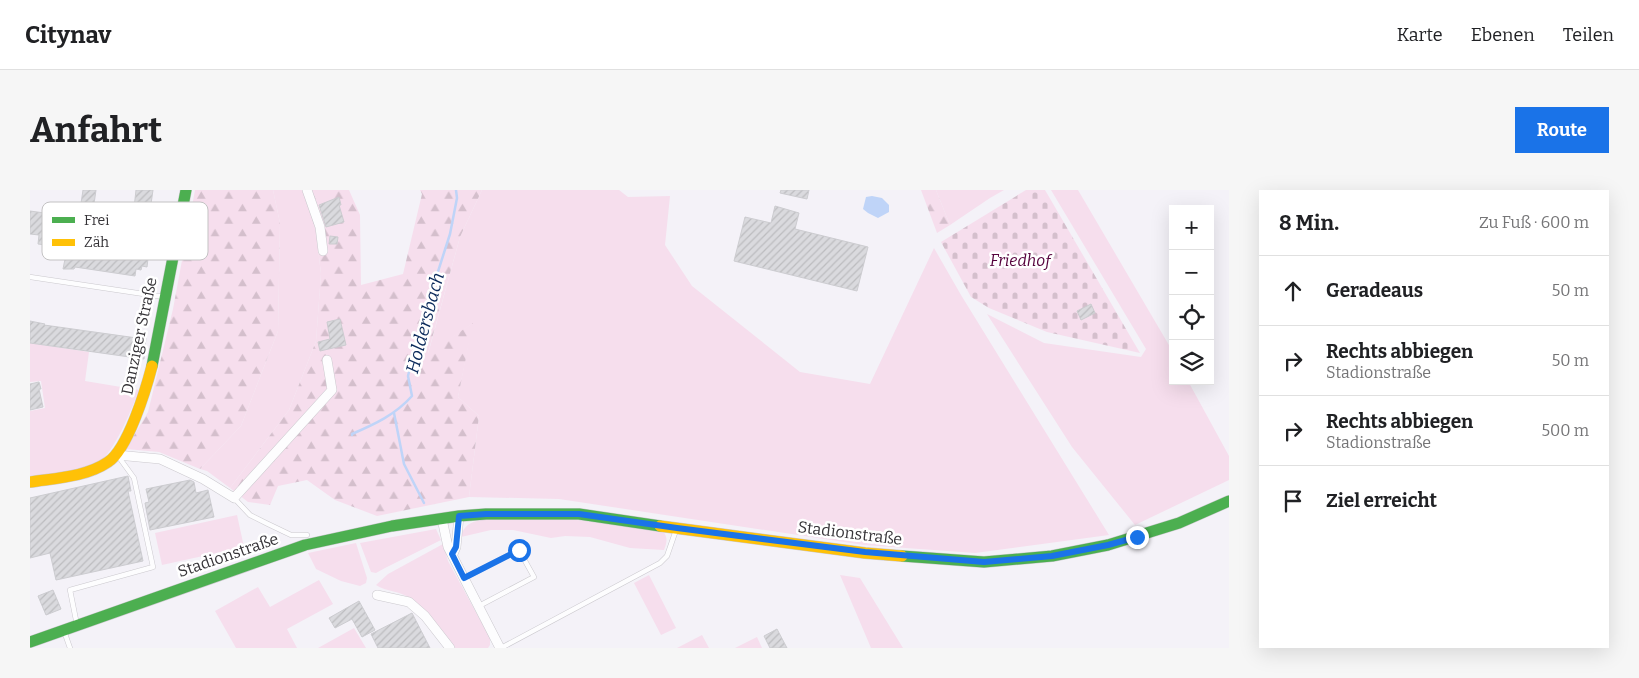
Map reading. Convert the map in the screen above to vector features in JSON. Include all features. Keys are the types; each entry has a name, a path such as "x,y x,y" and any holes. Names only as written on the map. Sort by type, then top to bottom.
{"street":[{"path":"307,190 320,227 323,251"},
{"name":"Danziger Straße","path":"118,455 139,410 148,380 172,260"},
{"path":"30,482 73,475 100,468 118,455 160,459 203,478 234,498 332,390 327,360"},
{"name":"Stadionstraße","path":"30,642 305,545 392,526 459,516 486,514 579,514 865,552 984,562 1052,556 1108,545 1179,523 1229,501"},
{"path":"452,554 456,547 459,516"},
{"path":"442,519 448,547 501,648"},
{"path":"377,595 409,602 425,616 450,648"}],"lane":[{"path":"30,277 164,297"},
{"path":"77,625 70,590 153,567 134,478 118,455"},
{"path":"234,498 250,515 291,535 307,535"},
{"path":"501,648 660,563 666,556 677,528"},
{"path":"464,578 519,550 534,577 479,606"},
{"path":"64,630 70,648"}],"green space":[{"path":"195,190 273,190 280,223 278,331 241,426 200,469 159,452 126,449 148,412 173,309 182,260 208,260 208,202 193,202"},
{"path":"273,190 303,190 316,231 321,274 316,341 289,410 230,488 207,471 200,469 241,426 278,331 280,223"},
{"path":"303,190 349,190 360,215 361,285 403,274 422,194 420,190 482,190 460,237 428,353 473,323 458,397 479,416 469,497 377,516 335,500 307,480 278,486 270,505 248,502 230,488 289,410 316,341 321,274 316,231"},
{"path":"482,190 619,190 628,197 670,196 665,245 692,286 800,372 870,384 934,248 1109,535 975,553 864,545 559,499 469,497 479,416 458,397 472,324 428,354 460,237"},
{"path":"921,190 936,190 950,225 937,233"},
{"path":"936,190 1004,190 950,225"},
{"name":"Friedhof","path":"1026,190 1045,190 1140,353 1047,332 989,308 971,297 941,242"},
{"path":"1051,190 1078,190 1169,345 1169,385 1190,385 1229,456 1229,480 1135,525 1072,447 987,314 1044,343 1141,357 1146,349"},
{"path":"30,343 89,352 85,381 139,390 117,440 98,463 75,470 30,476 30,411 45,408 41,381 30,382"},
{"path":"237,515 244,547 162,565 155,533"},
{"path":"497,519 577,520 663,531 666,536 666,542 664,550 630,548 590,537 565,536 551,538 513,530 491,530 461,537 466,527 474,522"},
{"path":"436,529 441,540 376,573 371,572 360,543"},
{"path":"356,543 367,578 366,583 360,586 341,581 316,569 308,553"},
{"path":"443,544 448,561 490,638 488,648 454,648 428,616 412,600 403,594 376,585 388,574"},
{"path":"649,575 676,628 661,635 634,583"},
{"path":"840,575 860,578 903,648 871,648"},
{"path":"319,580 333,604 287,629 297,648 236,648 215,611 258,587 270,607"},
{"path":"354,628 366,648 318,648"},
{"path":"702,635 709,648 677,648"},
{"path":"757,637 762,648 735,648"}],"water":[{"path":"866,197 882,198 889,205 889,212 878,218 863,209"}],"building":[{"path":"83,190 96,190 94,202 81,202"},
{"path":"136,190 153,190 151,202 135,202"},
{"path":"781,190 809,190 807,199 780,193"},
{"path":"339,197 341,205 339,205 344,222 326,227 319,205"},
{"path":"775,206 799,213 795,229 868,247 857,291 734,261 745,217 771,223"},
{"path":"30,211 42,213 42,244 38,244 39,235 30,234"},
{"path":"330,236 338,237 337,244 329,244"},
{"path":"65,260 148,260 147,267 142,266 141,270 136,269 135,276 75,267 74,269 63,269"},
{"path":"1091,304 1095,313 1081,320 1077,311"},
{"path":"340,319 346,345 320,351 318,342 330,339 327,322"},
{"path":"30,321 44,325 137,338 137,336 146,337 144,359 30,343"},
{"path":"39,382 43,407 30,410 30,384"},
{"path":"128,476 131,491 128,491 143,561 56,580 50,553 30,558 30,498"},
{"path":"190,480 194,482 196,493 208,490 214,517 150,530 145,503 149,502 146,489"},
{"path":"53,590 61,609 46,615 38,596"},
{"path":"359,601 375,630 362,637 352,619 335,628 329,618"},
{"path":"412,613 430,648 378,648 371,634"},
{"path":"777,629 787,648 770,648 764,636"}],"waterway":[{"name":"Holdersbach","path":"352,435 392,414 412,396 408,376 418,334 450,234 457,198 456,190"},
{"name":"Holdersbach","path":"394,413 404,464 424,503"}],"traffic: fast":[{"path":"184,202 186,190"},
{"path":"152,366 172,260"},
{"path":"902,556 984,562 1052,556 1108,545 1179,523 1229,501"},
{"path":"30,642 305,545 392,526 486,514 579,514 660,526"}],"traffic: slow":[{"path":"30,482 81,474 108,462 115,455 129,432 152,366"},
{"path":"660,526 865,553 902,556"}],"route":[{"path":"519,550 464,578 452,554 456,547 459,516 486,514 579,514 865,552 984,562 1052,556 1137,537"}]}
